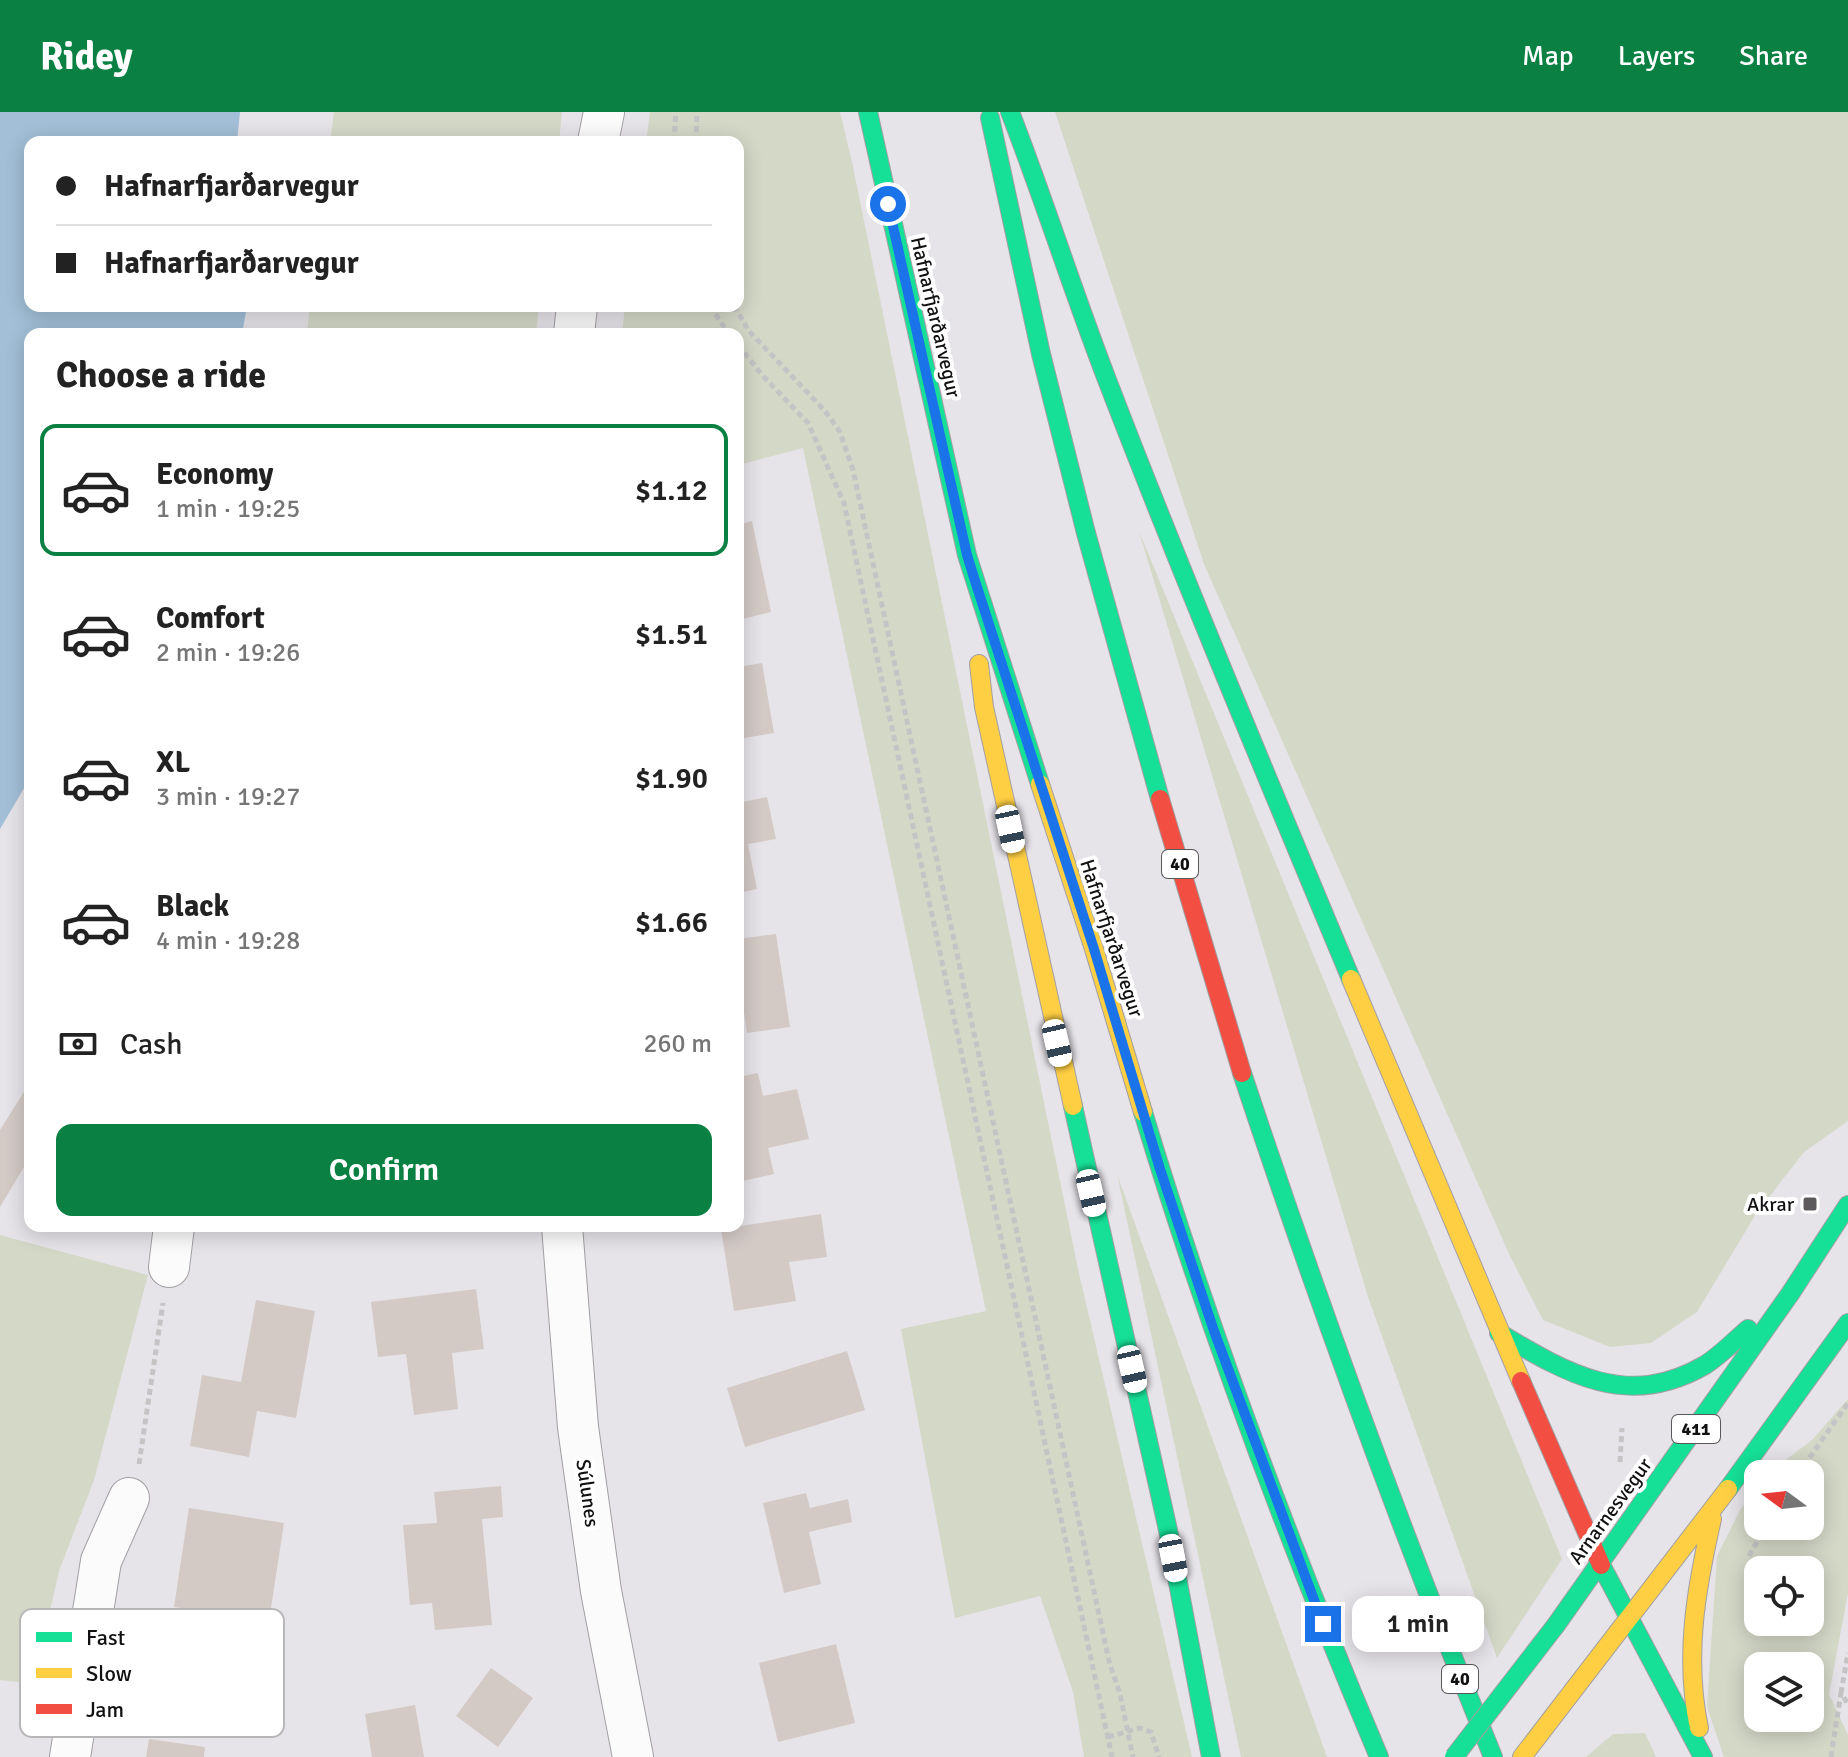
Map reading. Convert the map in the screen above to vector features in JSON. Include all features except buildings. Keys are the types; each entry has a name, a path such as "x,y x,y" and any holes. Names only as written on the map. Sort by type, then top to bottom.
{"main road":[{"name":"Hafnarfjarðarvegur","path":"868,112 967,555 1094,949 1160,1169 1232,1385 1323,1624 1379,1757"},
{"name":"40","path":"988,112 1055,410 1135,709 1232,1041 1337,1361 1422,1588 1493,1757"},
{"path":"1010,112 1107,381 1188,588 1499,1333 1600,1562 1705,1757"},
{"path":"967,555 984,707 1155,1471 1211,1757"},
{"name":"Arnarnesvegur","path":"1454,1757 1556,1625 1790,1294 1848,1205"},
{"path":"1499,1333 1575,1376 1606,1386 1646,1388 1671,1381 1706,1365 1790,1294"},
{"path":"1522,1757 1715,1507 1848,1323"},
{"path":"1705,1757 1694,1709 1691,1673 1698,1583 1715,1507"}],"street":[{"path":"599,136 604,112"},
{"path":"169,1267 173,1232"},
{"name":"Súlunes","path":"562,1232 578,1427 601,1591 633,1757"},
{"path":"93,1609 101,1561 129,1498"},
{"path":"70,1757 73,1737"}],"path":[{"path":"674,136 676,112"},
{"path":"696,136 697,112"},
{"path":"738,312 749,331 825,411 840,432 853,470 1105,1646 1129,1731 1133,1757"},
{"path":"744,352 808,423 844,503 1112,1757"},
{"path":"129,1498 136,1481 169,1267"},
{"path":"1808,1460 1848,1403"},
{"path":"1620,1468 1623,1422"},
{"path":"1831,1757 1848,1653"},
{"path":"1841,1693 1848,1704"},
{"path":"1108,1737 1140,1728 1151,1732 1159,1757"}],"green space":[{"path":"334,112 562,112 560,136 331,136"},
{"path":"650,112 840,112 1078,1269 1192,1757 1084,1757 1073,1692 1040,1596 955,1618 901,1329 986,1311 803,448 744,463 744,328 623,328 624,312 744,312 744,136 647,136"},
{"path":"1055,112 1848,112 1848,1121 1804,1152 1756,1214 1697,1312 1651,1343 1610,1347 1543,1320 1510,1256 1204,564"},
{"path":"309,312 538,312 537,328 308,328"},
{"path":"1139,531 1562,1559 1497,1658 1368,1297"},
{"path":"1117,1174 1327,1757 1241,1757"},
{"path":"0,1235 148,1275 94,1480 59,1571 51,1609 20,1609 20,1682 0,1680"},
{"path":"1848,1399 1848,1593 1829,1694 1848,1735 1848,1757 1724,1757 1707,1707 1717,1556 1740,1510 1744,1504 1744,1540 1824,1540 1824,1460 1786,1460 1812,1440"},
{"path":"1645,1733 1656,1757 1586,1757 1613,1734"}],"water":[{"path":"0,112 240,112 238,136 24,136 24,312 246,312 243,328 24,328 24,788 0,829"}],"traffic: fast":[{"path":"868,112 967,555 1040,784"},
{"path":"1010,112 1138,460 1351,979"},
{"path":"990,118 1041,354 1086,533 1160,799"},
{"path":"1242,1073 1362,1417 1493,1757"},
{"path":"1073,1106 1168,1530 1211,1757"},
{"path":"1143,1112 1195,1276 1252,1438 1379,1757"},
{"path":"1556,1625 1790,1294 1848,1205"},
{"path":"1728,1489 1848,1323"},
{"path":"1499,1333 1574,1373 1624,1385 1650,1385 1677,1378 1705,1365 1748,1329"},
{"path":"1601,1565 1703,1757"},
{"path":"1454,1757 1556,1625"}],"traffic: slow":[{"path":"979,664 984,707 1073,1106"},
{"path":"1040,784 1143,1112"},
{"path":"1351,979 1521,1381"},
{"path":"1522,1757 1728,1489"},
{"path":"1699,1728 1692,1649 1701,1571 1712,1519"}],"traffic: jam":[{"path":"1160,799 1242,1073"},
{"path":"1521,1381 1601,1565"}],"place":[{"name":"Akrar","path":"1810,1204"}],"route":[{"path":"888,204 967,555 1094,949 1160,1169 1232,1385 1323,1624"}]}
